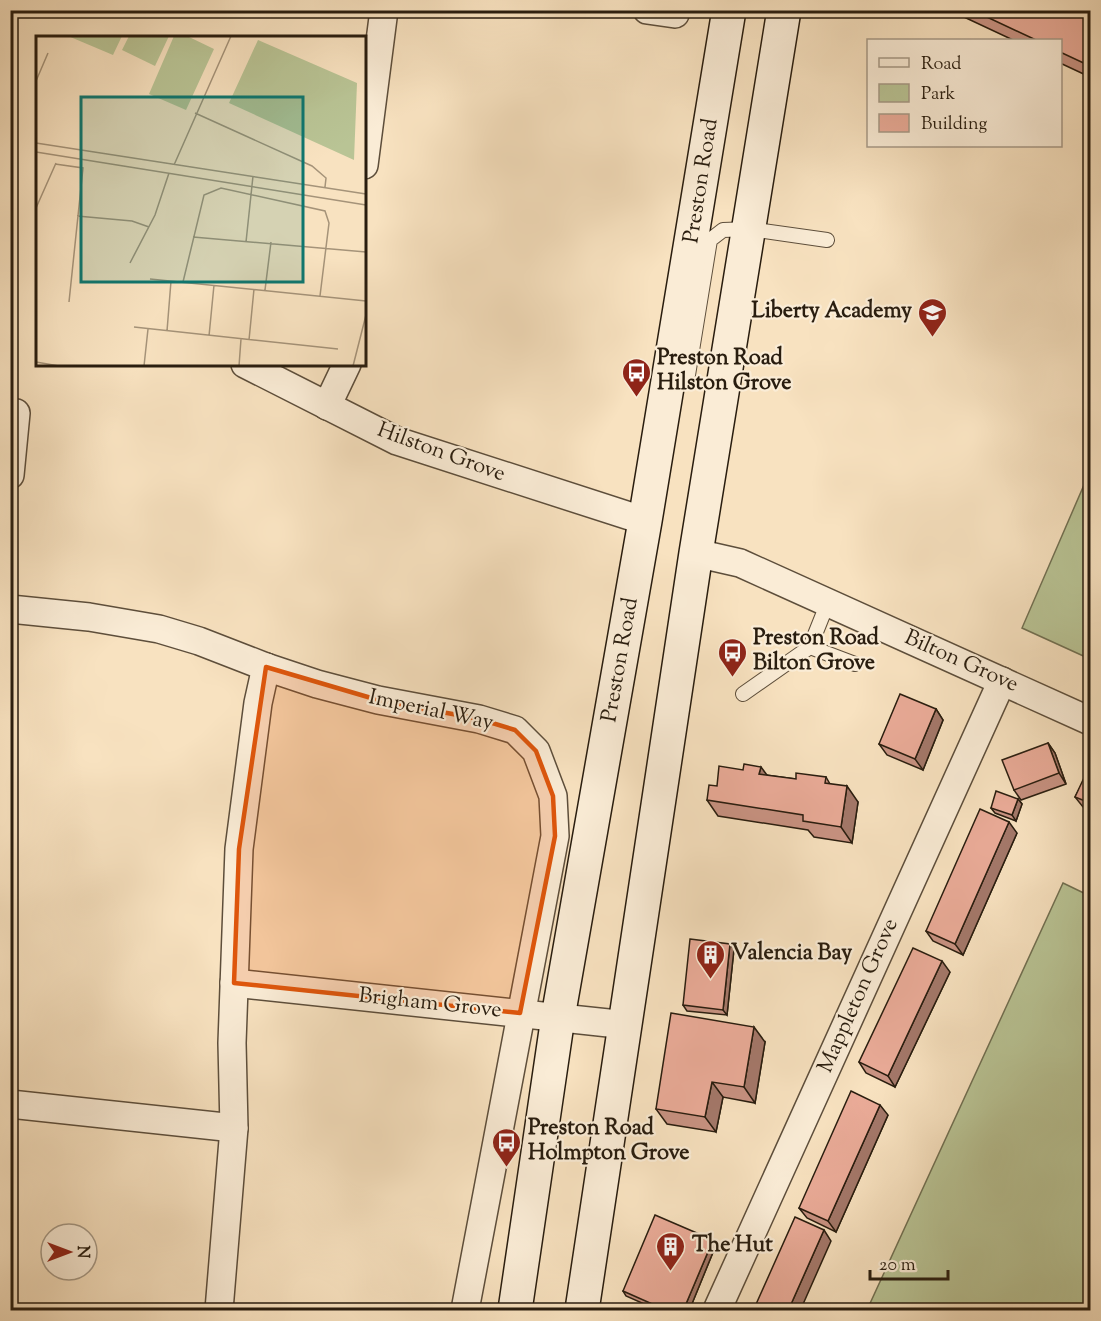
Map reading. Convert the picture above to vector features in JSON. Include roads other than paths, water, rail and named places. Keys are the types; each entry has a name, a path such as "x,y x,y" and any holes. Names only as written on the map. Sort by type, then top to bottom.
{"street":[{"path":"366,150 384,10"},
{"path":"647,10 675,14 675,10"},
{"name":"Preston Road","path":"515,1311 558,1017 645,521 729,10"},
{"path":"582,1311 627,1025 696,554 784,10"},
{"name":"Hilston Grove","path":"250,366 397,441 645,521"},
{"path":"327,406 346,366"},
{"path":"10,475 16,413"},
{"name":"Bilton Grove","path":"696,554 740,563 1090,722"},
{"name":"Imperial Way","path":"10,609 159,629 199,640 266,667 317,684 378,700 479,719 515,730 536,751 553,796 555,836 465,1311"},
{"path":"219,1311 234,1128 234,983 239,849 258,703 266,667"},
{"name":"Mappleton Grove","path":"717,1311 1002,681"},
{"name":"Brigham Grove","path":"234,983 627,1025"},
{"path":"10,1104 234,1128"}],"lane":[{"path":"665,395 688,375 710,240 723,230 750,229 827,240"},
{"path":"743,694 810,647 828,602"},
{"path":"810,647 855,664"}],"place":[{"name":"Liberty Academy","path":"933,338"},
{"name":"Preston Road Hilston Grove","path":"636,398"},
{"name":"Preston Road Bilton Grove","path":"732,678"},
{"name":"Valencia Bay","path":"710,980"},
{"name":"Preston Road Holmpton Grove","path":"507,1168"},
{"name":"The Hut","path":"671,1272"}]}
